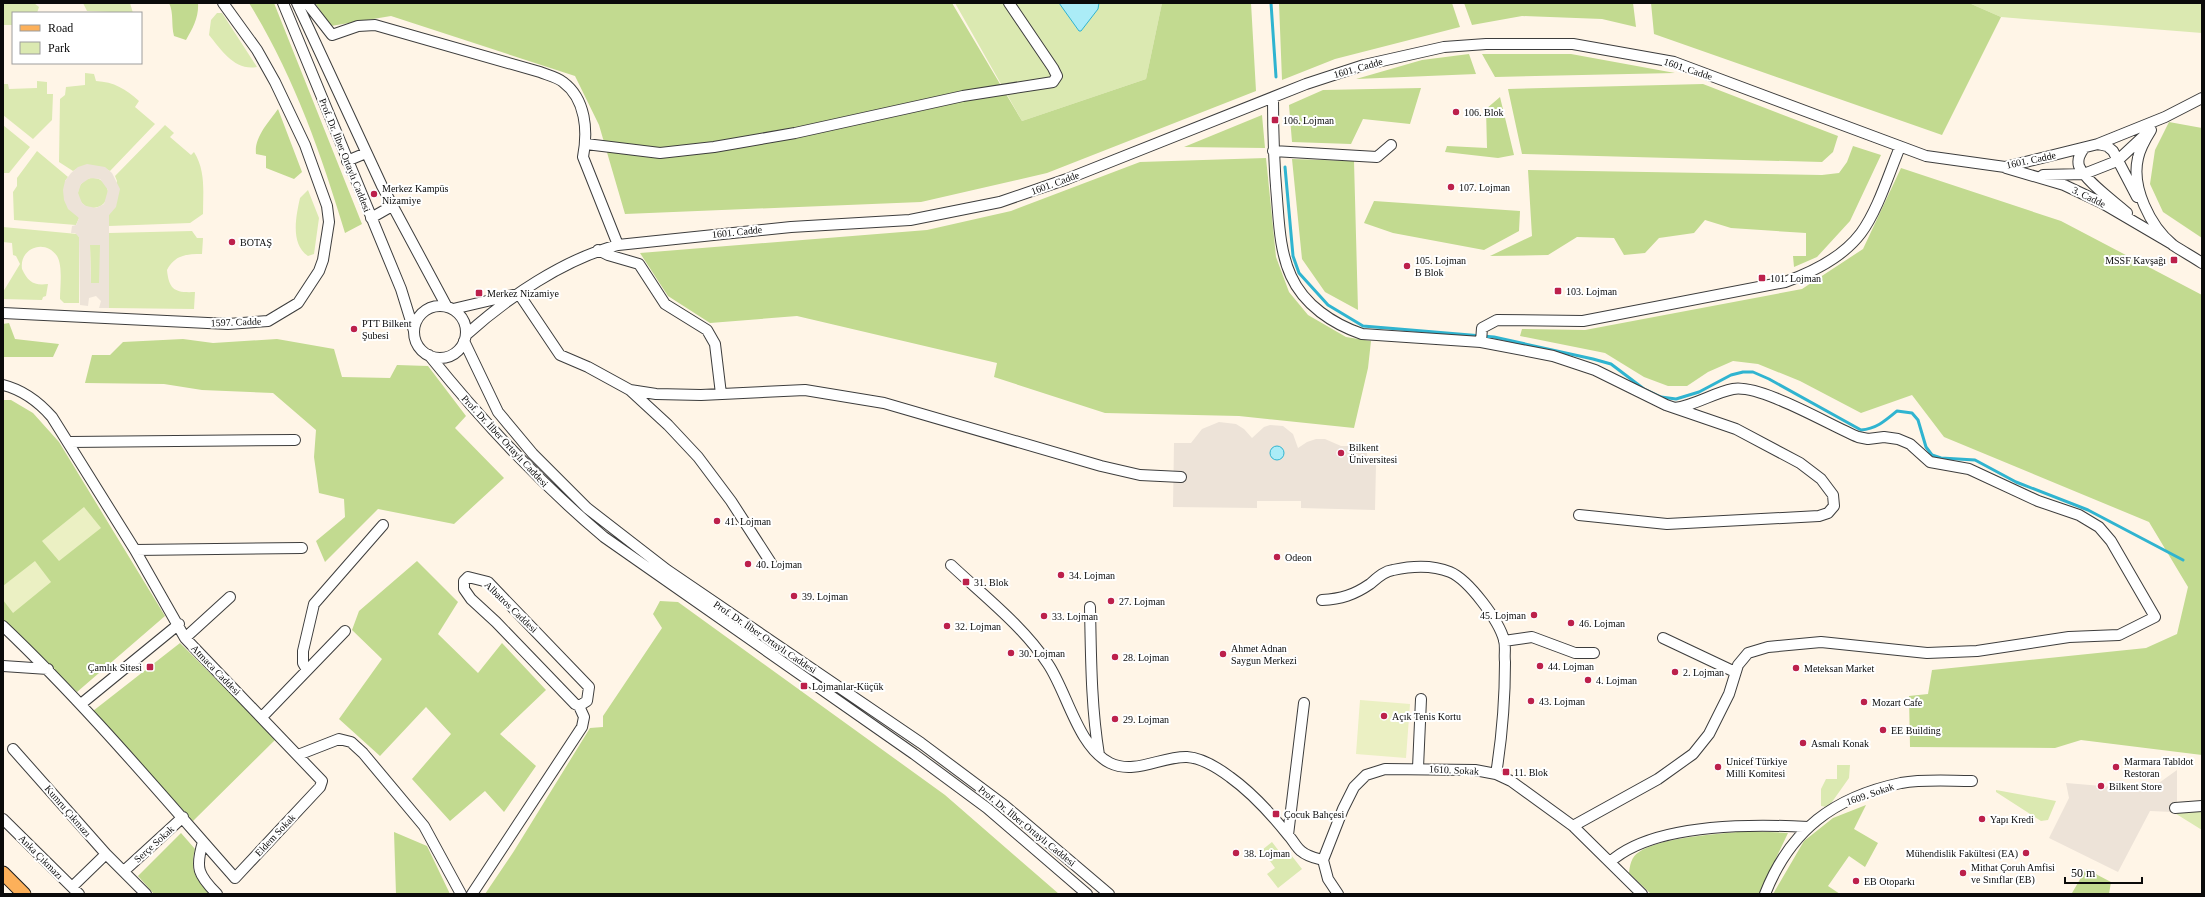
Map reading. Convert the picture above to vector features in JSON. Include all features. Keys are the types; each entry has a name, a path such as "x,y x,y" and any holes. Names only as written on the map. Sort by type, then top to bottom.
{"main road":[{"path":"3,873 24,894"}],"street":[{"name":"1597. Cadde","path":"3,313 228,324 268,321 298,303 319,271 323,260 329,222 327,206 305,146 275,82 257,50 223,3"},
{"name":"Prof. Dr. İlber Ortaylı Caddesi","path":"283,3 401,289 418,345 429,355 465,400 570,509 604,537 901,745 987,808 1087,894"},
{"name":"Prof. Dr. İlber Ortaylı Caddesi","path":"297,3 392,206 450,308 463,320 465,338 498,412 533,454 587,508 667,570 928,748 1004,805 1109,894"},
{"path":"307,3 332,35 358,26 375,25 540,72 563,81 577,96 584,114 586,144 584,157 618,245"},
{"path":"586,144 660,153 714,148 795,133 963,96 1053,82 1057,76 1053,68 1009,3"},
{"name":"1601. Cadde","path":"465,338 491,312 518,294 544,278 598,250 618,245 791,227 910,220 1000,202 1067,179 1273,99 1306,84 1364,65 1444,47 1486,44 1573,44 1674,62 1926,156 2005,167 2098,144 2165,116 2202,98"},
{"path":"1273,99 1273,151 1281,242 1291,276 1307,300 1343,327 1362,334 1482,336 1553,356 1594,370 1675,408 1736,430 1800,464 1821,479 1833,495 1834,506 1828,513 1819,516 1689,524 1667,524 1579,515"},
{"name":"3. Cadde","path":"2035,175 2084,174 2118,161 2165,116"},
{"path":"2147,212 2136,183 2136,169 2138,156 2151,130"},
{"path":"2098,144 2107,146 2113,151 2130,186 2147,212 2172,244"},
{"path":"1273,151 1377,157 1391,145"},
{"path":"1482,336 1497,320 1583,321 1785,282 1801,277 1834,259 1861,233 1882,193 1900,147"},
{"name":"3. Cadde","path":"2084,148 2079,157 2079,165 2084,174 2141,225"},
{"path":"347,161 366,153"},
{"name":"3. Cadde","path":"2005,167 2064,185 2141,225 2202,263"},
{"path":"371,218 392,206"},
{"path":"598,250 608,255 639,264 665,304 707,330 715,344 722,394"},
{"path":"518,294 560,356 588,367 630,390 668,425 698,457 731,501 771,563"},
{"name":"1601. Cadde","path":"450,308 518,294"},
{"path":"414,331 419,316 425,310 432,307 450,308"},
{"path":"429,355 436,357 450,355 456,352 465,338"},
{"name":"Atmaca Caddesi","path":"3,385 18,390 36,400 52,417 135,550 179,624 185,638 298,754"},
{"path":"1573,826 1658,779 1693,754 1709,734 1722,710 1738,665 1748,653 1768,647 1821,642 1927,653 1971,652 2069,637 2119,635 2155,617 2111,541 2099,527 2079,515 2038,501 1970,469 1930,462 1910,444 1898,439 1884,437 1868,439 1858,437 1773,397 1752,389 1734,389 1713,395 1691,405 1675,408"},
{"path":"630,390 656,394 722,394 805,390 884,403 1101,466 1140,475 1181,477"},
{"path":"69,442 295,440"},
{"path":"307,670 303,663 303,652 314,604 383,525"},
{"path":"135,550 302,548"},
{"path":"951,565 1022,632 1037,649 1049,665 1088,743 1099,755 1109,762 1121,766 1135,766 1187,757 1205,762 1238,783 1288,835 1301,851 1311,858 1323,860 1328,879 1338,894"},
{"path":"1322,600 1343,598 1352,595 1384,572 1428,567 1441,569 1452,573 1470,588 1490,610 1504,641 1505,677 1502,741 1496,774"},
{"name":"Albatros Caddesi","path":"468,577 488,582 589,687 587,701 579,706 496,622 471,600 464,589 464,581 468,577"},
{"path":"185,638 230,597"},
{"path":"1090,607 1094,727 1099,755"},
{"path":"81,704 179,624"},
{"path":"3,626 81,704 184,817 203,842 199,854 198,870 204,881 217,894"},
{"path":"262,717 345,631"},
{"path":"1504,641 1532,637 1575,653 1594,653"},
{"path":"1663,638 1735,672"},
{"path":"3,666 48,670"},
{"path":"1418,768 1421,699"},
{"path":"1288,835 1304,703"},
{"path":"472,894 582,727 584,717 579,706"},
{"path":"298,754 340,739 351,742 363,753 424,826 461,894"},
{"name":"Kumru Çıkmazı","path":"13,749 106,854 146,894"},
{"name":"Eldem Sokak","path":"203,842 235,878 320,787 322,781 298,754"},
{"name":"1610. Sokak","path":"1323,860 1343,809 1354,787 1366,774 1385,769 1418,768 1475,770 1496,774 1511,781 1573,826 1642,894"},
{"name":"1609. Sokak","path":"1765,894 1790,846 1808,827 1835,807 1853,798 1901,783 1931,780 1972,781"},
{"path":"2175,808 2202,806"},
{"name":"Serçe Sokak","path":"124,871 184,817"},
{"name":"Anka Çıkmazı","path":"3,819 75,891"},
{"path":"1610,862 1641,844 1673,834 1722,827 1765,824 1808,827"},
{"path":"75,891 106,854"}],"green space":[{"path":"3,3 34,3 39,7 37,12 12,12 12,25 3,25"},
{"path":"83,3 130,3 133,12 110,12 87,11"},
{"path":"169,3 198,3 196,18 186,40 174,36 171,7"},
{"path":"249,3 274,3 362,224 345,233 316,144 292,86 265,30"},
{"path":"315,3 952,3 1022,121 1146,79 1162,3 1251,3 1256,91 1047,173 921,202 625,214 599,125 575,76 391,16 331,26"},
{"path":"955,3 1162,3 1146,79 1022,121"},
{"path":"1279,3 1452,3 1460,27 1335,59 1282,80"},
{"path":"1464,3 1633,3 1636,27 1602,19 1522,16 1472,25"},
{"path":"1651,3 1969,3 2001,17 1942,135 1654,34"},
{"path":"1969,3 2202,3 2202,33 2001,17"},
{"path":"217,13 222,13 257,67 242,66 236,63 224,53 209,35 211,20"},
{"path":"1469,54 1476,74 1356,79 1422,60"},
{"path":"1482,54 1571,54 1675,73 1495,77"},
{"path":"85,73 94,74 96,81 114,85 129,93 139,101 135,107 155,124 110,171 91,166 73,171 59,162 60,99 65,95 66,87 85,85"},
{"path":"37,81 47,82 47,94 53,94 52,120 33,139 3,115 3,84 8,84 9,89 37,88"},
{"path":"1703,84 1838,136 1833,152 1822,162 1522,154 1508,89"},
{"path":"1421,88 1410,124 1363,119 1351,144 1292,142 1289,105 1323,90"},
{"path":"1500,97 1514,155 1498,158 1445,152 1447,146 1487,148 1486,109"},
{"path":"278,109 302,172 294,179 266,168 266,156 256,154 257,142 267,124"},
{"path":"1262,115 1265,148 1184,147"},
{"path":"2169,122 2202,128 2202,238 2163,212 2150,184 2155,150"},
{"path":"3,125 30,147 9,173 3,173"},
{"path":"165,125 174,133 170,137 191,155 194,152 198,159 203,182 203,214 190,223 109,226 109,215 117,181 115,176"},
{"path":"1853,146 1881,155 1850,221 1817,257 1794,267 1793,256 1806,256 1806,233 1731,228 1705,220 1694,233 1659,238 1645,253 1624,255 1614,238 1577,237 1548,255 1490,256 1532,236 1528,170 1822,175 1839,173 1847,162"},
{"path":"37,151 68,177 65,181 79,218 76,225 14,220 13,192 17,186 17,178"},
{"path":"1266,158 1276,257 1289,292 1308,315 1346,337 1371,341 1368,368 1354,428 1239,416 1105,413 994,377 997,363 797,316 710,323 668,296 640,253 927,230 1011,211 1140,162"},
{"path":"1292,159 1354,161 1358,310 1325,292 1302,259"},
{"path":"1901,168 2061,221 2202,295 2202,755 2081,740 2055,748 1910,747 1909,696 1928,694 1932,670 2146,648 2177,634 2188,587 2149,522 1944,437 1912,395 1861,413 1800,381 1758,364 1733,361 1708,372 1687,386 1668,386 1644,377 1605,353 1520,336 1522,329 1585,330 1802,289 1863,249"},
{"path":"93,178 104,182 108,193 104,204 93,208 82,204 78,193 82,182"},
{"path":"308,190 319,218 314,254 308,256 302,251 299,244 296,221 300,198"},
{"path":"1374,201 1520,211 1519,231 1484,250 1393,233 1364,223"},
{"path":"3,227 77,234 79,237 79,303 64,303 60,299 61,271 59,260 52,251 46,247 34,248 29,251 22,262 22,269 29,280 35,284 48,284 46,296 43,297 42,300 3,299 3,292 20,264 16,256 13,255 12,243 3,242"},
{"path":"192,231 197,238 203,238 202,254 191,254 177,258 167,270 169,282 174,289 182,292 195,292 194,309 109,308 109,233"},
{"path":"90,245 100,245 100,283 91,283"},
{"path":"9,323 15,339 59,344 53,357 3,357 3,324"},
{"path":"183,339 213,343 277,339 334,349 342,377 390,378 397,365 428,366 466,416 455,428 504,478 454,524 378,509 325,562 316,541 345,517 344,499 319,493 314,457 316,430 273,393 202,390 164,384 85,383 92,355 110,355 123,342"},
{"path":"3,400 11,400 33,413 59,442 165,616 77,692 3,620"},
{"path":"84,507 101,528 59,561 42,541"},
{"path":"35,561 51,582 13,613 3,600 3,586"},
{"path":"417,561 458,602 438,634 478,673 502,643 546,690 500,734 536,766 504,812 485,791 450,821 412,779 451,734 426,707 380,756 339,719 382,659 352,630 359,611"},
{"path":"660,601 678,602 945,795 1059,894 485,894 514,851 590,728 603,727 603,716 662,628 653,614"},
{"path":"180,643 276,739 193,821 93,711"},
{"path":"1360,700 1410,704 1406,758 1356,754"},
{"path":"1837,765 1850,765 1849,778 1832,802 1826,807 1821,806 1821,789 1826,779 1837,779"},
{"path":"1996,790 2056,801 2048,820 2041,821 1996,792"},
{"path":"1866,805 1854,829 1878,843 1865,867 1849,856 1828,886 1840,894 1773,894 1804,841 1833,818"},
{"path":"2202,809 2202,830 2173,812"},
{"path":"1747,831 1788,833 1759,894 1651,894 1629,873 1630,864 1634,856 1649,847 1691,837"},
{"path":"394,832 427,846 450,894 396,894"},
{"path":"181,833 195,849 193,869 195,874 201,884 211,894 154,894 138,876"},
{"path":"1272,842 1282,855 1288,851 1302,869 1278,888 1267,874 1275,868 1262,850"},
{"path":"2086,869 2111,882 2109,894 2069,894 2072,893"}],"shaded area":[{"path":"87,164 105,167 112,173 120,189 116,207 109,215 109,308 99,308 101,301 96,296 89,298 88,306 80,305 79,237 75,233 71,233 72,226 76,225 79,218 68,209 64,200 63,190 65,181 78,167","holes":["90,178 100,179 108,190 104,204 96,208 86,206 82,203 78,193 81,184","90,245 100,245 99,283 91,283"]},
{"path":"1219,422 1236,424 1244,429 1252,438 1264,427 1270,425 1283,426 1293,434 1298,448 1307,442 1316,439 1325,439 1341,446 1367,446 1367,464 1376,464 1375,510 1301,508 1301,501 1257,501 1257,508 1173,507 1174,443 1191,443 1202,429"},
{"path":"2177,770 2177,802 2173,812 2150,811 2118,872 2049,838 2069,798 2066,783 2149,790"}],"water":[{"path":"1059,3 1099,3 1098,9 1081,31 1079,31"},
{"path":"1274,446 1280,446 1284,450 1284,456 1280,460 1274,460 1270,456 1270,450"}],"waterway":[{"path":"1271,3 1276,77"},
{"path":"1285,167 1293,256 1299,273 1328,305 1363,326 1494,337 1593,359 1611,364 1644,389 1661,397 1676,399 1699,392 1731,375 1743,372 1753,372 1769,379 1861,430 1876,426 1897,411 1912,413 1918,420 1926,447 1932,455 1941,458 1975,460 2016,482 2088,510 2183,560"}],"place":[{"name":"106. Blok","path":"1456,112"},
{"name":"106. Lojman","path":"1275,120"},
{"name":"107. Lojman","path":"1451,187"},
{"name":"Merkez Kampüs Nizamiye","path":"374,194"},
{"name":"BOTAŞ","path":"232,242"},
{"name":"MSSF Kavşağı","path":"2174,260"},
{"name":"105. Lojman B Blok","path":"1407,266"},
{"name":"101. Lojman","path":"1762,278"},
{"name":"103. Lojman","path":"1558,291"},
{"name":"Merkez Nizamiye","path":"479,293"},
{"name":"PTT Bilkent Şubesi","path":"354,329"},
{"name":"Bilkent Üniversitesi","path":"1341,453"},
{"name":"41. Lojman","path":"717,521"},
{"name":"Odeon","path":"1277,557"},
{"name":"40. Lojman","path":"748,564"},
{"name":"34. Lojman","path":"1061,575"},
{"name":"31. Blok","path":"966,582"},
{"name":"39. Lojman","path":"794,596"},
{"name":"27. Lojman","path":"1111,601"},
{"name":"45. Lojman","path":"1534,615"},
{"name":"33. Lojman","path":"1044,616"},
{"name":"46. Lojman","path":"1571,623"},
{"name":"32. Lojman","path":"947,626"},
{"name":"30. Lojman","path":"1011,653"},
{"name":"Ahmet Adnan Saygun Merkezi","path":"1223,654"},
{"name":"28. Lojman","path":"1115,657"},
{"name":"44. Lojman","path":"1540,666"},
{"name":"Çamlık Sitesi","path":"150,667"},
{"name":"Meteksan Market","path":"1796,668"},
{"name":"2. Lojman","path":"1675,672"},
{"name":"4. Lojman","path":"1588,680"},
{"name":"Lojmanlar-Küçük","path":"804,686"},
{"name":"43. Lojman","path":"1531,701"},
{"name":"Mozart Cafe","path":"1864,702"},
{"name":"Açık Tenis Kortu","path":"1384,716"},
{"name":"29. Lojman","path":"1115,719"},
{"name":"EE Building","path":"1883,730"},
{"name":"Asmalı Konak","path":"1803,743"},
{"name":"Unicef Türkiye Milli Komitesi","path":"1718,767"},
{"name":"Marmara Tabldot Restoran","path":"2116,767"},
{"name":"11. Blok","path":"1506,772"},
{"name":"Bilkent Store","path":"2101,786"},
{"name":"Çocuk Bahçesi","path":"1276,814"},
{"name":"Yapı Kredi","path":"1982,819"},
{"name":"38. Lojman","path":"1236,853"},
{"name":"Mühendislik Fakültesi (EA)","path":"2026,853"},
{"name":"Mithat Çoruh Amfisi ve Sınıflar (EB)","path":"1963,873"},
{"name":"EB Otoparkı","path":"1856,881"}]}
